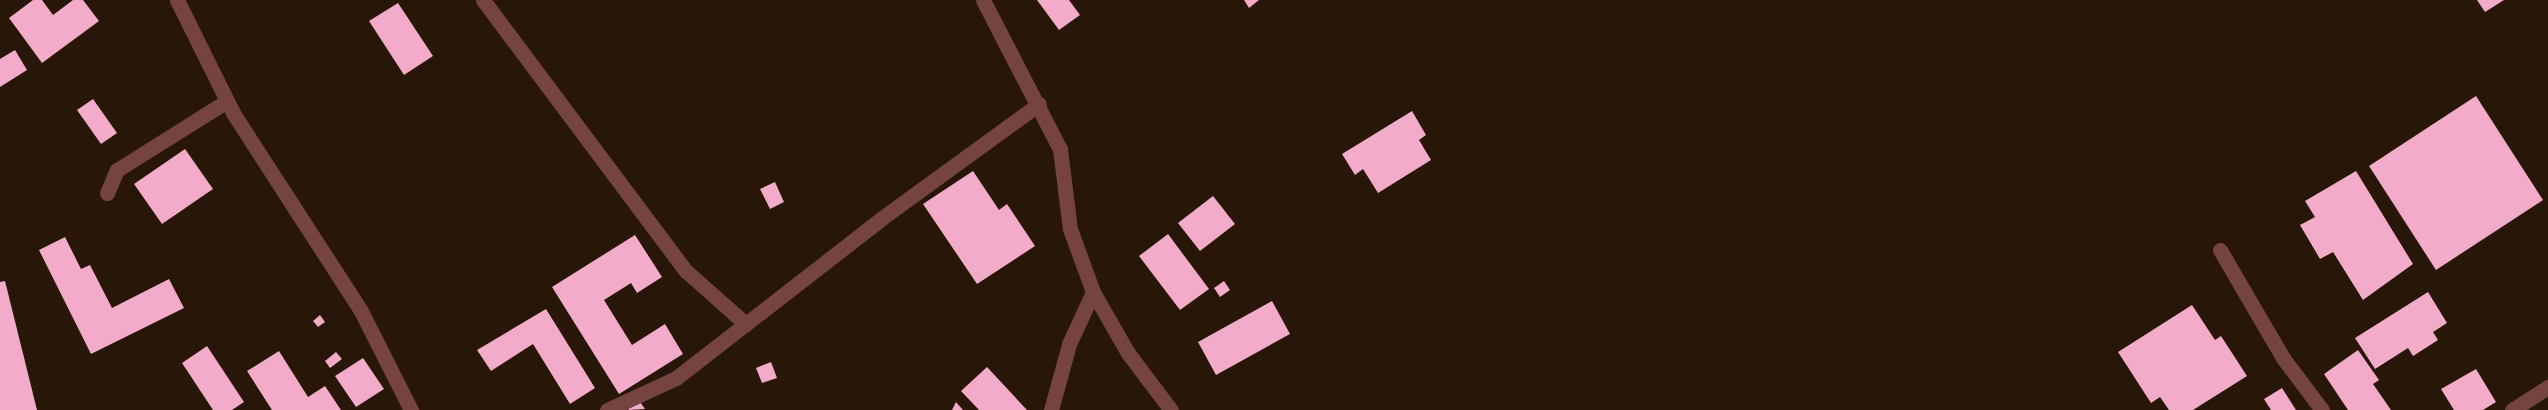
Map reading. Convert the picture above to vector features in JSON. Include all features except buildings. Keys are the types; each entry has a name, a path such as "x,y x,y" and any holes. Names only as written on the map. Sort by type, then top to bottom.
{"street":[{"path":"178,0 227,101 361,311 411,410"},
{"path":"483,0 686,271 746,324"},
{"path":"983,0 1039,104 1060,149 1070,229 1093,292 1128,354 1171,410"},
{"path":"107,193 117,170 227,101"},
{"path":"607,410 676,378 882,218 1039,104"},
{"path":"2220,250 2284,358 2322,410"},
{"path":"1050,410 1068,344 1093,292"},
{"path":"2512,410 2548,387"}]}
